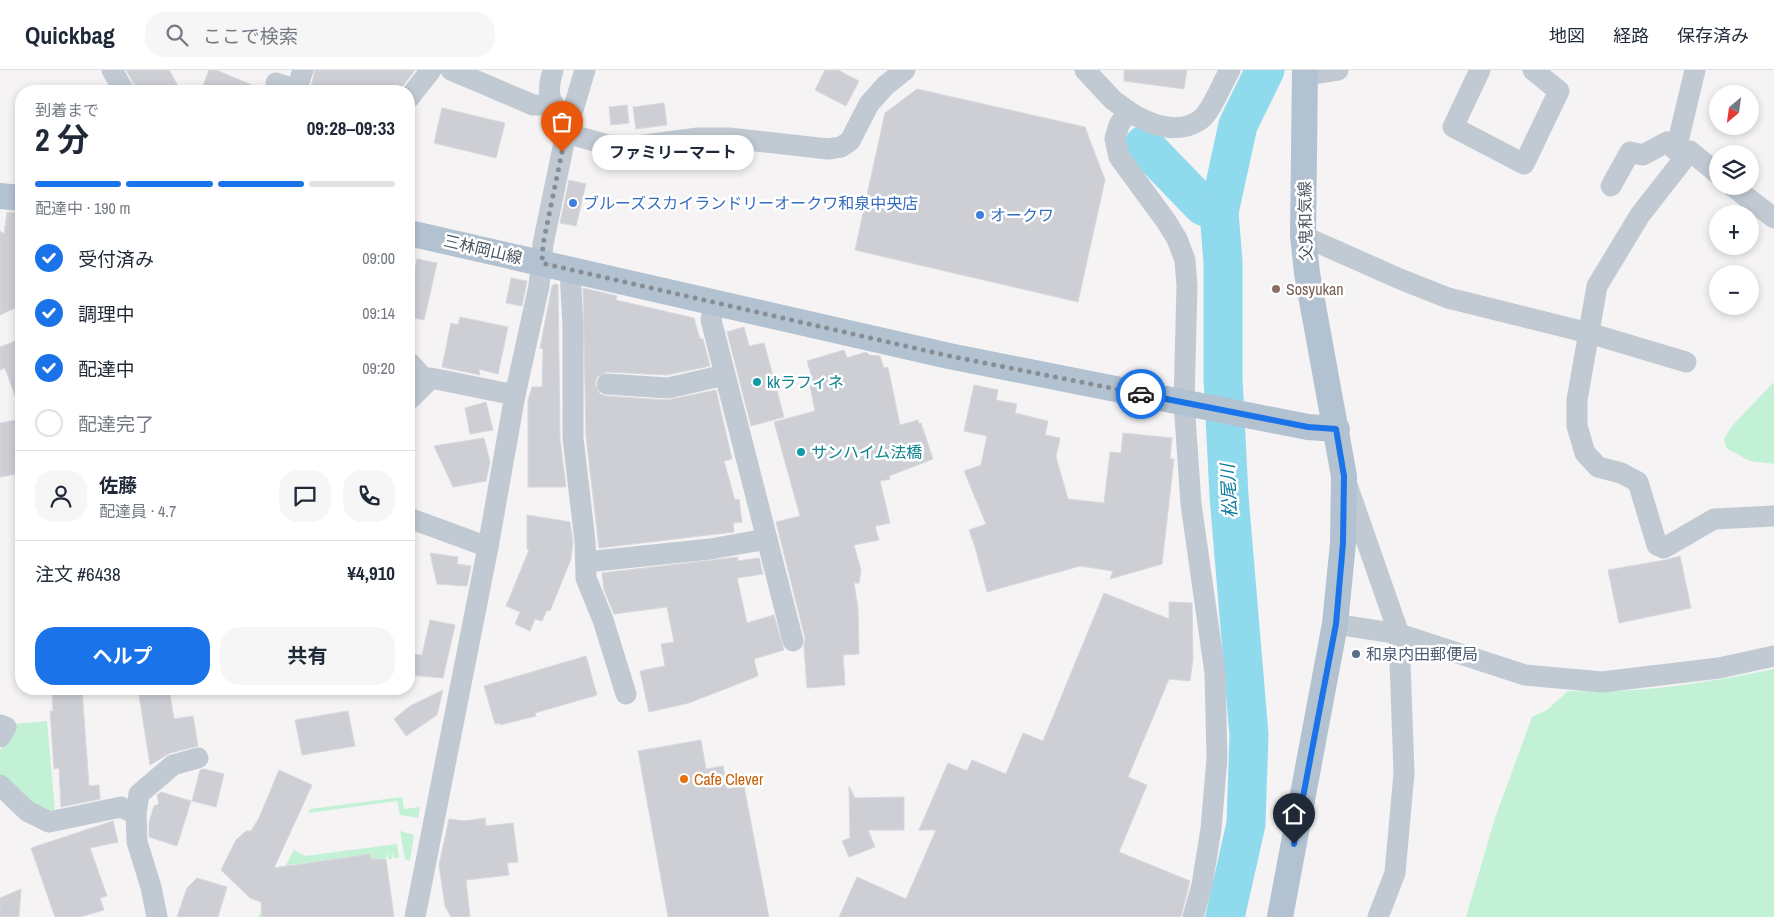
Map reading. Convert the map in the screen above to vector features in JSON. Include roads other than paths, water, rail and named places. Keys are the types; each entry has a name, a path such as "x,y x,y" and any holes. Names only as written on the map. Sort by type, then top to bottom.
{"main road":[{"name":"父鬼和気線","path":"1305,72 1303,236 1307,273 1336,429"},
{"path":"0,196 15,197"},
{"name":"三林岡山線","path":"415,234 949,356 1308,427 1336,429"},
{"path":"1280,917 1336,624 1343,543 1344,476 1336,429"}],"street":[{"path":"112,70 121,85"},
{"path":"415,90 431,70"},
{"path":"451,70 532,105 552,105"},
{"path":"553,70 549,85 552,105 561,113 568,125 608,145 637,146 698,138 728,138 828,149 841,147 850,141 869,104 886,85 905,70"},
{"path":"415,917 488,547 515,395 539,286 543,244 568,125 584,70"},
{"path":"1085,70 1113,100 1144,121 1164,128 1188,125 1200,120 1208,110 1230,70"},
{"path":"1305,72 1338,70"},
{"path":"1480,70 1452,127 1524,164 1558,91 1533,70"},
{"path":"1696,70 1680,154 1597,286 1577,400 1577,426 1585,453 1598,466 1622,473 1638,482 1657,545 1664,548 1714,519 1774,516"},
{"path":"276,83 298,84"},
{"path":"1128,111 1119,125 1115,138 1119,156 1166,221 1185,260 1188,286 1191,504 1214,673 1217,758 1211,829 1202,885 1193,917"},
{"path":"1611,186 1630,152 1643,155 1667,142 1680,154"},
{"path":"1680,154 1690,151 1709,167"},
{"path":"1744,195 1774,217"},
{"path":"1303,236 1448,298 1590,333 1686,362"},
{"path":"570,270 573,328 573,438 586,578 590,592 603,620 626,694"},
{"path":"714,304 711,320 793,641"},
{"path":"415,369 427,382"},
{"path":"608,384 668,388 725,375"},
{"path":"415,394 431,378 515,395"},
{"path":"1344,476 1399,634 1404,773 1395,872 1378,917"},
{"path":"415,520 488,547"},
{"path":"586,562 710,549 767,538"},
{"path":"1336,624 1399,634 1525,675 1602,682 1719,668 1774,656"},
{"path":"0,725 6,727 0,737"},
{"path":"157,917 151,887 137,842 136,814 139,794 173,765 198,758"},
{"path":"0,784 27,811 49,822 121,807 136,814"}],"waterway":[{"name":"松尾川","path":"1225,917 1246,824 1249,735 1229,496 1223,378 1223,262 1219,212 1238,125 1265,70"},
{"path":"1144,145 1203,206 1219,212"}],"place":[{"name":"ファミリーマート","path":"562,152"},
{"name":"ブルーズスカイランドリーオークワ和泉中央店","path":"573,203"},
{"name":"オークワ","path":"980,215"},
{"name":"Sosyukan","path":"1276,289"},
{"name":"kkラフィネ","path":"757,382"},
{"name":"サンハイム法橋","path":"801,452"},
{"name":"和泉内田郵便局","path":"1356,654"},
{"name":"Cafe Clever","path":"684,779"}]}
